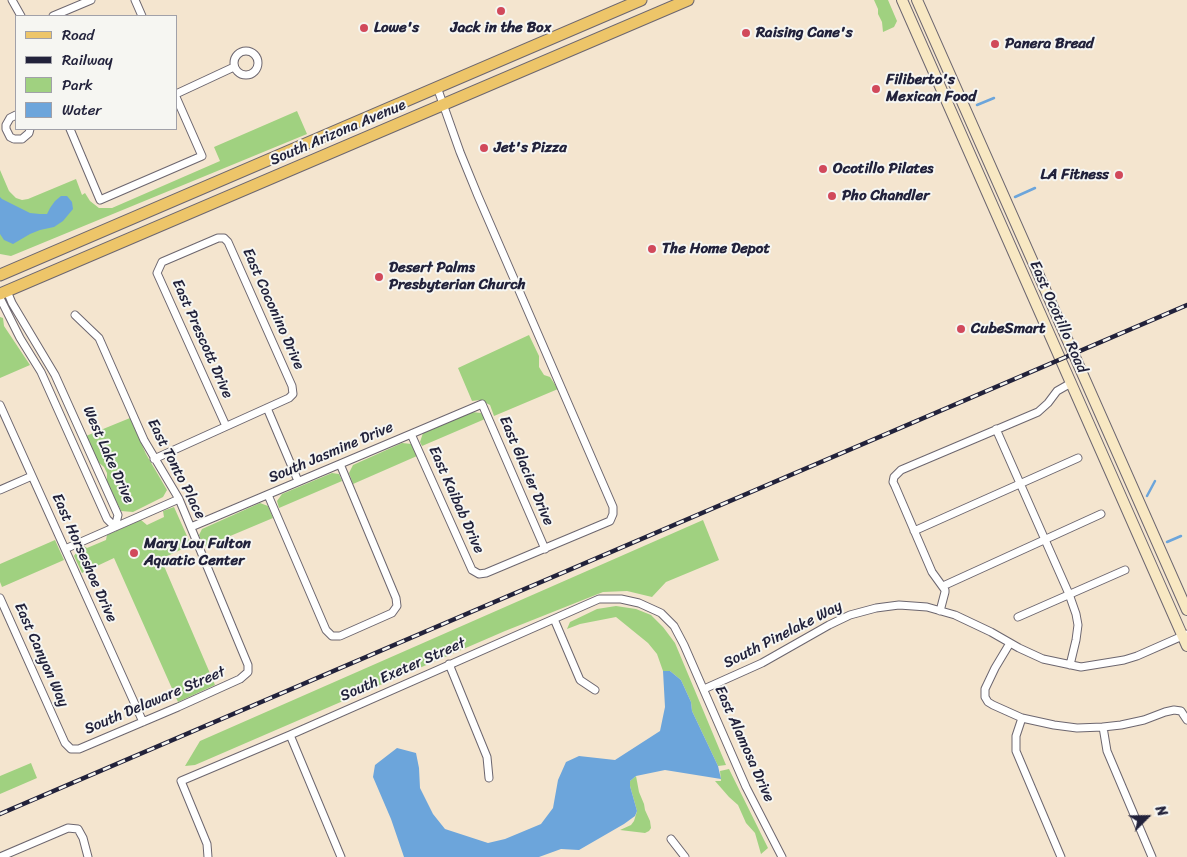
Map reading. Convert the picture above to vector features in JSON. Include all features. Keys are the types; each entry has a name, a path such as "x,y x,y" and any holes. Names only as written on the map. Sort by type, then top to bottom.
{"main road":[{"name":"South Arizona Avenue","path":"0,275 641,0"},
{"name":"South Arizona Avenue","path":"2,294 688,0"},
{"name":"East Ocotillo Road","path":"902,0 1185,635 1187,646"},
{"name":"East Ocotillo Road","path":"917,0 1187,610"},
{"path":"945,98 959,93"},
{"name":"West Lake Drive","path":"0,275 2,294"}],"street":[{"path":"12,0 20,15"},
{"path":"55,15 91,0"},
{"path":"134,0 142,15"},
{"path":"178,95 234,67"},
{"path":"437,87 478,196 613,508 610,521 545,549"},
{"path":"70,130 100,200 202,156 178,101"},
{"path":"15,116 10,118 6,125 10,137 22,139 30,130"},
{"name":"East Prescott Drive","path":"224,238 218,238 162,262 157,273 226,426"},
{"name":"East Coconino Drive","path":"224,238 228,242 292,386 293,394 289,398 267,408"},
{"name":"West Lake Drive","path":"2,294 12,303 55,375 118,515 115,527"},
{"name":"West Lake Drive","path":"2,294 20,338 41,372 107,519 115,527"},
{"name":"East Tonto Place","path":"75,315 99,338 144,440 179,499 248,665 248,672"},
{"path":"940,611 945,592 943,586 932,572 893,482 894,477 901,470 1038,412 1057,391 1072,383"},
{"name":"South Jasmine Drive","path":"191,528 482,404"},
{"name":"East Glacier Drive","path":"482,404 545,549"},
{"name":"East Horseshoe Drive","path":"0,405 142,722"},
{"path":"154,459 267,408 298,481"},
{"path":"996,429 1069,594 1076,614 1078,625 1070,665"},
{"name":"East Kaibab Drive","path":"411,434 472,570 479,574 486,573 545,549"},
{"path":"914,531 1078,458"},
{"path":"268,495 326,630 332,636 340,636 392,613 396,606 396,598 340,464"},
{"path":"0,490 32,476"},
{"path":"90,481 101,476"},
{"path":"65,549 179,499"},
{"path":"943,586 1101,514"},
{"path":"1018,617 1125,570"},
{"name":"East Canyon Way","path":"0,598 65,743 71,749"},
{"name":"South Exeter Street","path":"208,857 207,844 180,781 599,600 621,599 639,603"},
{"name":"East Alamosa Drive","path":"639,603 661,613 674,626 704,689 746,787 782,857"},
{"name":"South Pinelake Way","path":"704,689 762,663 850,615 876,608 899,605 927,607 955,615 1019,648 1043,658 1081,667 1137,656 1185,635"},
{"path":"554,619 580,680 595,690"},
{"path":"1010,643 995,668 985,690 985,697 993,705 1022,718 1070,727 1103,727 1144,720 1174,710 1181,711 1187,720"},
{"path":"449,664 487,756 489,778"},
{"name":"South Delaware Street","path":"71,749 79,749 142,722 240,679 248,672"},
{"path":"1022,718 1016,736 1016,751 1061,857"},
{"path":"1103,727 1107,751 1152,857"},
{"path":"290,735 341,857"},
{"path":"0,857 68,828 78,828 88,857"},
{"path":"671,839 685,857"}],"green space":[{"path":"874,0 888,0 897,21 894,27 883,32 882,22"},
{"path":"297,111 307,134 11,256 0,254 0,170 9,191 16,198 28,199 76,179 82,195 85,193 90,201 99,208 112,208 220,161 214,147"},
{"path":"0,317 3,318 4,326 30,365 0,378"},
{"path":"529,335 539,356 539,367 544,375 550,377 558,389 494,416 490,405 480,400 472,401 458,368"},
{"path":"472,412 481,413 485,419 422,446 420,442 423,433"},
{"path":"130,418 146,454 167,490 163,497 133,512 121,511 107,482 107,473 98,462 86,436"},
{"path":"402,443 412,444 417,456 353,484 349,473 353,465"},
{"path":"332,473 339,474 342,481 279,508 277,501 282,494"},
{"path":"260,503 268,506 273,518 204,547 199,535 202,529"},
{"path":"174,507 191,545 161,559 215,685 178,702 114,558 82,573 74,556 80,547 84,546 87,548 106,540 107,535 141,520 147,525 164,517 163,511"},
{"path":"703,520 719,560 666,582 652,597 627,591 603,592 505,631 195,765 185,766 200,741"},
{"path":"55,540 64,560 2,587 0,582 0,564"},
{"path":"616,606 636,609 651,615 675,643 726,765 718,766 692,711 691,702 681,680 670,671 663,671 657,654 648,643 616,617 580,624 567,629 570,622 597,609"},
{"path":"31,763 37,778 0,794 0,776"},
{"path":"729,769 768,848 761,854 755,833 746,823 738,805 715,781 721,781 720,771"},
{"path":"636,776 639,792 650,821 651,828 645,833 620,830 631,825 637,811 630,786 630,781"}],"water":[{"path":"61,196 67,196 72,202 73,209 63,221 54,227 30,234 13,244 4,240 0,234 0,197 30,213 47,214 55,201"},
{"path":"663,671 670,671 681,680 691,702 692,711 718,766 721,779 665,770 636,776 630,781 637,811 635,816 579,850 561,849 539,857 404,857 391,819 373,777 375,765 397,748 416,753 420,788 433,814 445,829 488,843 505,839 541,824 553,808 558,780 566,762 579,756 615,760 660,731 665,707"}],"waterway":[{"path":"977,105 994,98"},
{"path":"1015,197 1035,188"},
{"path":"1147,496 1155,481"},
{"path":"1167,542 1181,536"}],"railway":[{"path":"0,814 1187,305"}],"place":[{"name":"Jack in the Box","path":"501,11"},
{"name":"Lowe's","path":"364,28"},
{"name":"Raising Cane's","path":"746,33"},
{"name":"Panera Bread","path":"995,44"},
{"name":"Filiberto's Mexican Food","path":"876,89"},
{"name":"Jet's Pizza","path":"484,148"},
{"name":"Ocotillo Pilates","path":"823,169"},
{"name":"LA Fitness","path":"1119,175"},
{"name":"Pho Chandler","path":"832,196"},
{"name":"The Home Depot","path":"652,249"},
{"name":"Desert Palms Presbyterian Church","path":"379,277"},
{"name":"CubeSmart","path":"961,329"},
{"name":"Mary Lou Fulton Aquatic Center","path":"134,553"}]}
